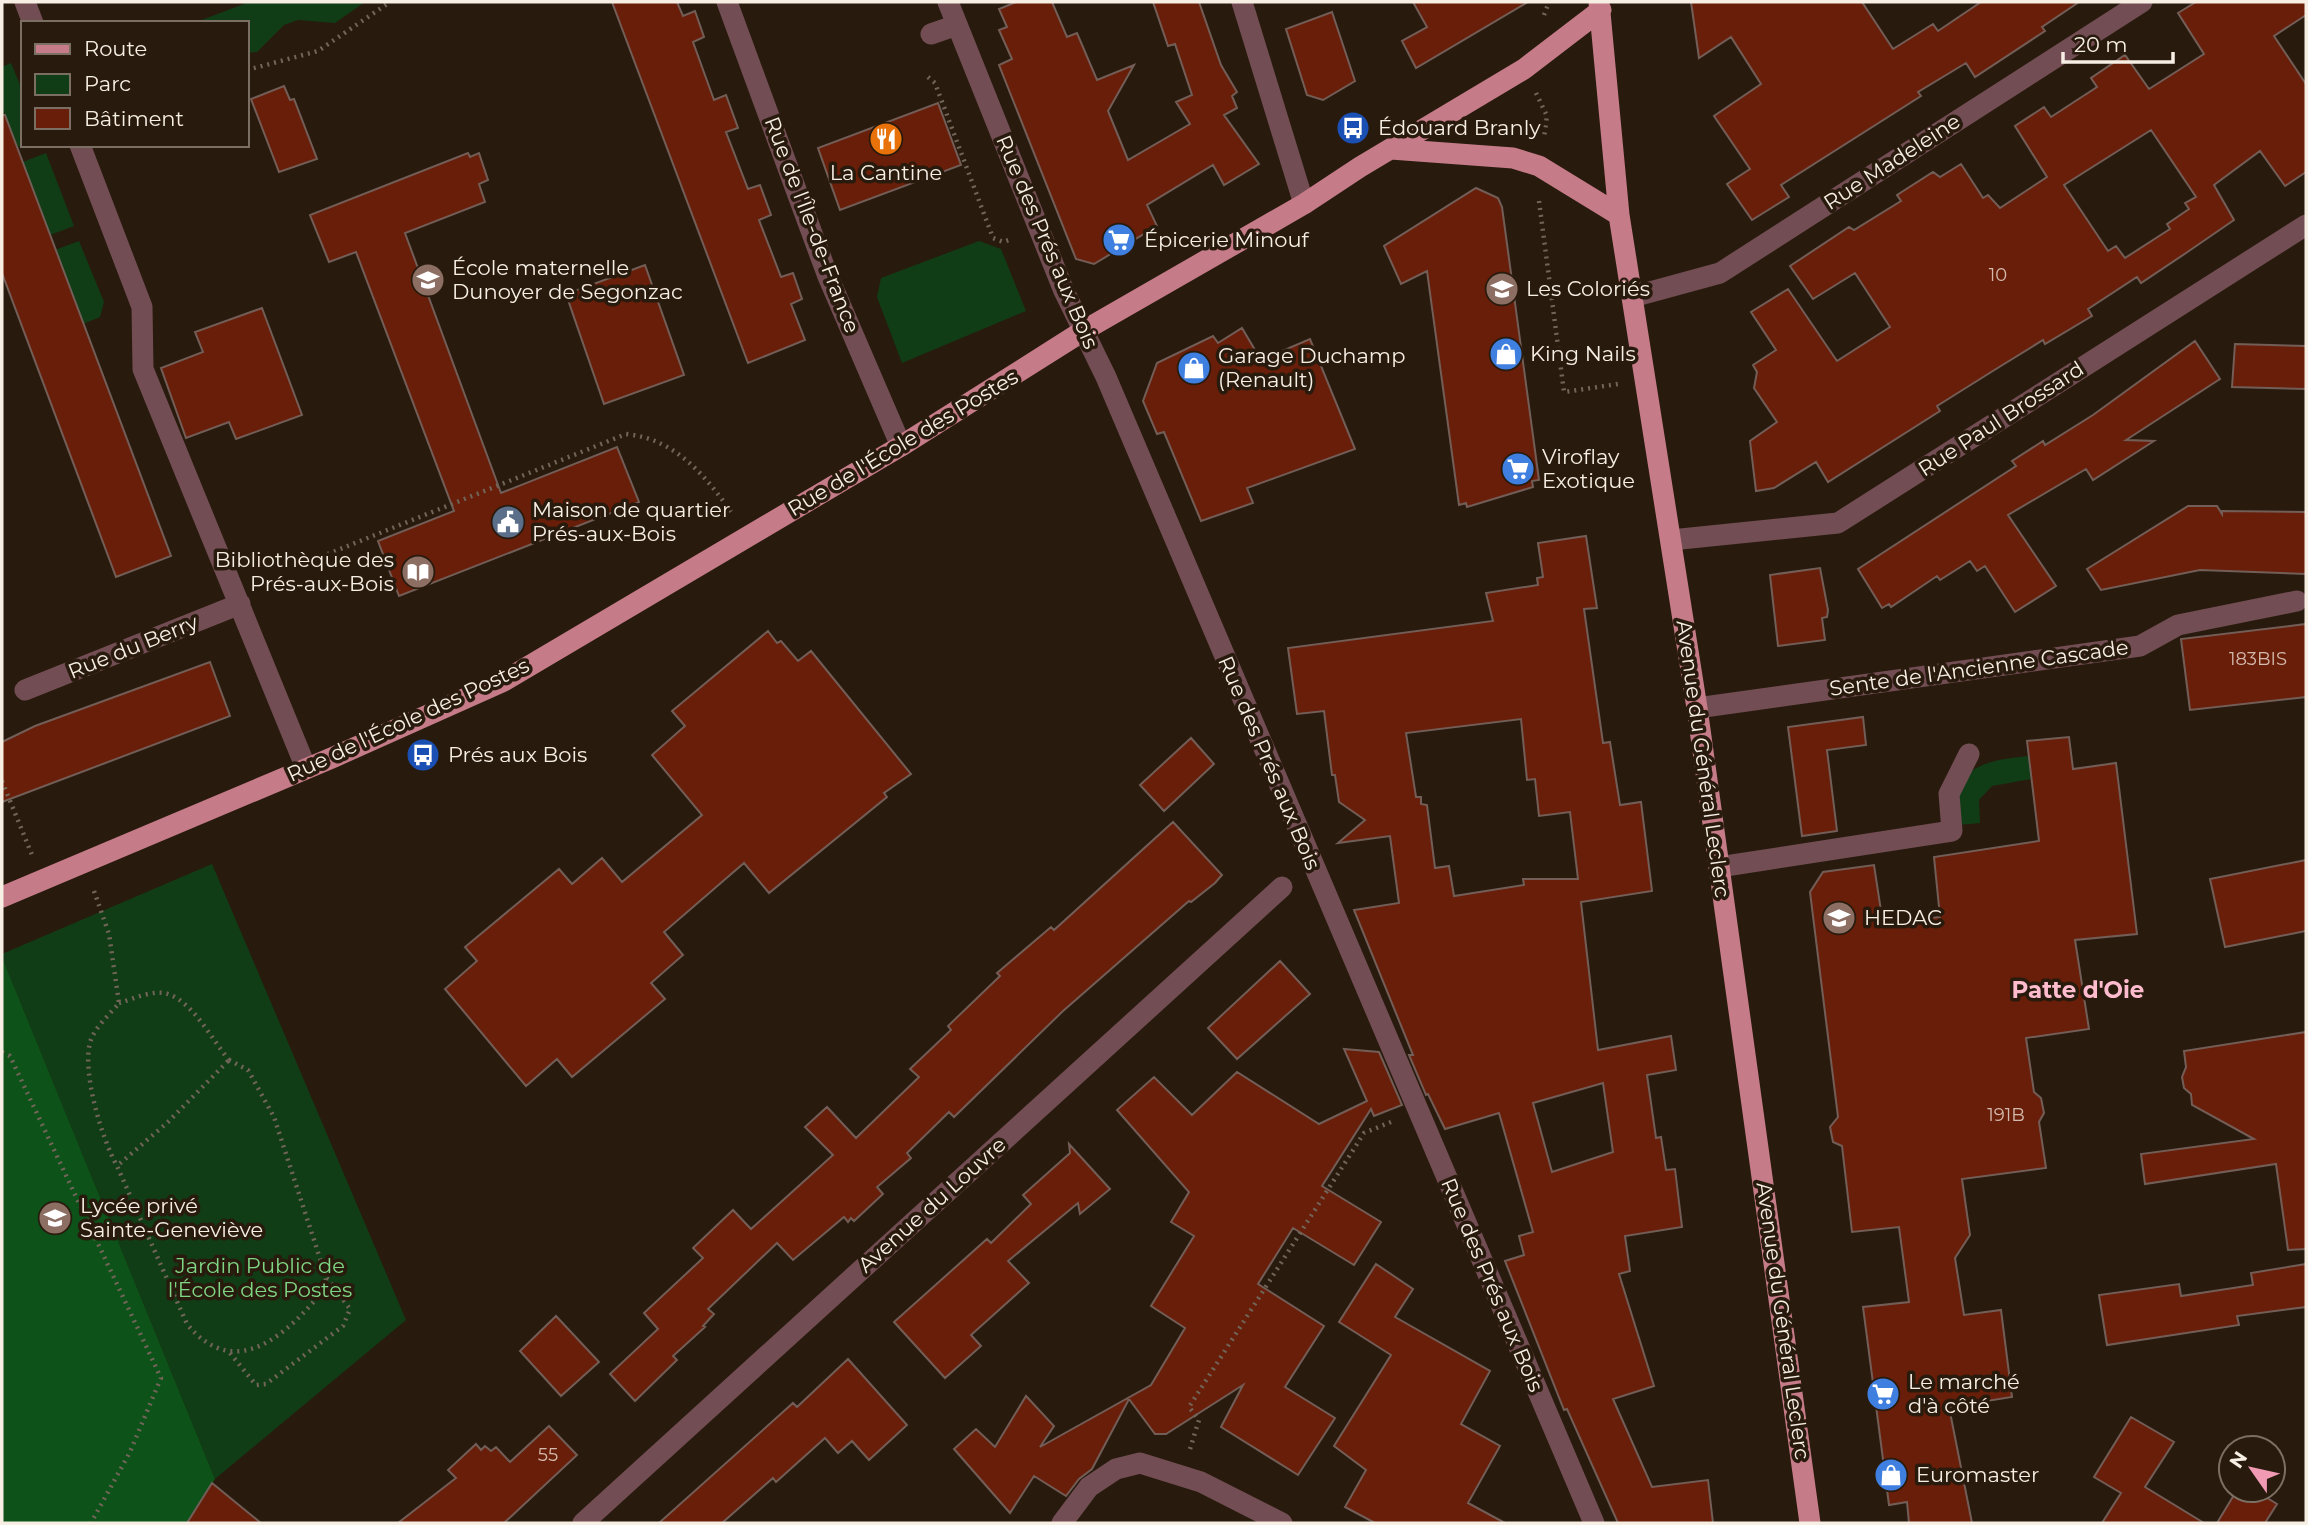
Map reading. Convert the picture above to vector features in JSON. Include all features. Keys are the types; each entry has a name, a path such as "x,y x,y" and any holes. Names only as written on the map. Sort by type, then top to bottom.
{"main road":[{"name":"Rue de l'École des Postes","path":"2,897 502,682 901,446 1083,331 1304,204 1524,69 1603,4"},
{"name":"Avenue du Général Leclerc","path":"1603,4 1619,215 1697,708 1810,1521"},
{"path":"1391,149 1513,158 1619,215"}],"street":[{"path":"24,2 32,21"},
{"name":"Rue de l'Île-de-France","path":"727,2 827,274 901,446"},
{"name":"Rue des Prés aux Bois","path":"948,2 1039,229 1106,377 1594,1523"},
{"path":"1242,2 1304,204"},
{"name":"Rue Madeleine","path":"1632,297 1720,272 2142,2"},
{"path":"931,34 957,25"},
{"path":"81,147 142,307 143,369 306,768"},
{"name":"Rue Paul Brossard","path":"1671,540 1838,523 2306,225"},
{"name":"Sente de l'Ancienne Cascade","path":"1697,708 2140,646 2178,625 2297,601"},
{"name":"Rue du Berry","path":"26,690 240,604"},
{"path":"1720,867 1952,831 1948,794 1969,754"},
{"name":"Avenue du Louvre","path":"583,1523 1282,887"},
{"path":"1062,1523 1089,1487 1116,1469 1140,1463 1201,1482 1282,1523"}],"path":[{"path":"248,70 318,51 390,2"},
{"path":"1524,69 1547,116 1538,172 1564,392 1646,380"},
{"path":"928,77 935,83 993,238 1003,242 1039,229"},
{"path":"308,562 626,435 649,437 686,458 709,481 748,536"},
{"path":"2,781 42,880"},
{"path":"85,862 109,934 119,1003"},
{"path":"168,993 190,1009 229,1060 247,1070 274,1117 326,1277 326,1287 296,1319 250,1352 229,1353 207,1344 187,1324 110,1153 93,1099 89,1064 90,1041 119,1003 148,994 168,993"},
{"path":"2,1052 10,1056 161,1377 130,1452 91,1523"},
{"path":"117,1166 168,1122 229,1060"},
{"path":"1182,1476 1199,1420 1189,1408 1356,1145 1364,1133 1418,1111"},
{"path":"229,1353 256,1385 266,1384 343,1325 350,1309 326,1277"}],"green space":[{"path":"249,2 365,2 335,23 298,20 284,25 257,52 248,53 248,21 199,21"},
{"path":"11,63 21,87 21,146 17,147 2,107 2,67"},
{"path":"46,153 74,226 50,235 23,162"},
{"path":"79,241 104,302 100,317 83,324 55,250"},
{"path":"979,241 1001,249 1026,311 902,363 877,297 881,278"},
{"path":"2029,756 2031,779 1992,786 1979,800 1980,823 1958,825 1955,800 1959,785 1966,776 1984,764"},
{"name":"Jardin Public de l'École des Postes","path":"212,864 406,1320 215,1479 2,957 2,954"},
{"name":"Lycée privé Sainte-Geneviève","path":"2,957 215,1479 188,1523 2,1523"}],"building":[{"path":"612,2 677,2 683,16 695,11 704,37 693,42 714,100 726,95 738,128 726,132 748,189 760,185 771,215 759,220 781,277 793,273 802,299 791,304 805,340 748,363"},
{"path":"1016,2 1052,2 1067,37 1077,33 1097,80 1134,65 1108,111 1128,160 1190,124 1176,102 1192,95 1175,44 1168,46 1153,2 1199,2 1221,65 1237,92 1232,96 1237,108 1224,115 1259,164 1224,185 1213,165 1147,205 1157,226 1094,264 1076,259 999,65 1012,59 999,30 1007,27 999,9"},
{"path":"1413,2 1528,2 1416,68 1402,41 1427,27"},
{"path":"1691,2 1862,2 1893,49 1933,24 1938,31 1981,2 2079,2 2042,27 2045,31 1975,77 1966,63 1918,92 1921,96 1781,185 1789,197 1752,220 1727,184 1750,169 1714,116 1761,84 1731,37 1699,58"},
{"path":"2196,2 2306,2 2306,15 2274,36 2306,84 2306,172 2285,186 2260,151 2214,185 2234,220 2186,253 2141,283 2137,277 2088,309 2092,316 2045,344 2043,340 1937,406 1940,411 1828,482 1816,462 1774,488 1756,491 1750,441 1777,422 1754,388 1757,372 1753,365 1776,350 1751,312 1788,289 1837,361 1890,327 1855,273 1813,299 1790,266 1849,227 1854,230 1901,201 1897,195 1933,172 1940,177 1961,164 1983,198 1988,195 2000,208 2047,177 2015,126 2044,107 2051,117 2097,87 2091,78 2125,55 2149,89 2204,54 2178,13","holes":["2151,130 2196,197 2185,203 2189,209 2167,224 2170,229 2125,258 2116,246 2108,251 2064,185"]},
{"path":"1332,12 1355,81 1323,100 1307,95 1286,29"},
{"path":"284,86 290,100 294,99 317,159 279,172 251,99"},
{"path":"938,103 961,165 840,210 818,148"},
{"path":"2,115 5,115 171,556 116,577 2,273"},
{"path":"468,153 470,157 479,153 488,180 479,184 485,202 405,233 501,493 617,447 639,502 399,596 378,541 454,511 356,252 329,262 310,215"},
{"path":"1476,188 1498,198 1502,207 1539,480 1532,481 1533,487 1467,507 1466,503 1459,505 1427,271 1401,284 1384,246"},
{"path":"645,265 684,375 604,404 566,294"},
{"path":"262,308 302,415 236,439 229,422 186,438 161,368 203,352 195,332"},
{"path":"1242,328 1261,360 1310,339 1355,449 1247,488 1253,503 1201,521 1164,432 1157,434 1143,401 1157,363 1213,336 1218,343"},
{"path":"2195,341 2220,379 2126,440 2154,441 2093,480 2086,469 2008,515 2056,586 2015,612 1985,566 1977,571 1970,561 1940,580 1937,576 1891,607 1889,604 1882,608 1858,569 2016,466 2012,461 2043,441 2045,445 2093,415"},
{"path":"2235,344 2306,346 2306,389 2232,387"},
{"path":"2188,506 2217,506 2222,514 2222,511 2306,512 2306,574 2200,570 2101,590 2087,569"},
{"path":"1586,536 1597,608 1584,609 1603,743 1610,742 1620,805 1641,802 1652,891 1581,902 1598,1050 1671,1036 1676,1070 1647,1075 1656,1138 1661,1137 1666,1170 1675,1169 1682,1227 1625,1236 1630,1271 1619,1274 1654,1386 1613,1399 1652,1487 1708,1480 1713,1523 1618,1523 1567,1409 1564,1410 1505,1261 1524,1255 1519,1236 1533,1232 1499,1113 1445,1129 1428,1094 1426,1095 1409,1055 1413,1055 1354,910 1399,903 1390,836 1338,843 1365,820 1339,802 1335,775 1332,775 1324,711 1297,714 1288,648 1493,621 1486,593 1538,585 1537,578 1543,577 1538,543","holes":["1521,719 1527,780 1535,779 1539,816 1570,812 1578,879 1523,879 1524,885 1454,896 1449,866 1435,868 1427,805 1421,804 1421,797 1416,797 1406,733","1603,1083 1613,1152 1552,1172 1533,1103"]},
{"path":"1820,568 1828,610 1827,617 1822,618 1825,640 1778,646 1770,575"},
{"path":"2306,624 2306,697 2190,710 2181,639"},
{"path":"768,631 777,643 781,641 798,661 811,651 911,774 884,793 887,797 769,893 744,863 664,932 683,955 651,983 665,999 572,1077 557,1059 526,1086 445,989 477,961 465,947 559,869 572,884 602,858 622,882 702,815 652,755 685,726 672,711"},
{"path":"210,662 230,716 2,802 2,742 35,726"},
{"path":"1863,717 1866,745 1827,750 1837,831 1802,836 1788,727"},
{"path":"2069,737 2073,769 2116,763 2137,934 2075,940 2089,1029 2026,1038 2034,1092 2041,1098 2044,1113 2039,1122 2046,1168 1962,1179 1970,1235 1955,1258 1964,1315 2001,1310 2012,1397 1949,1407 1972,1523 1909,1523 1907,1502 1889,1505 1863,1307 1909,1302 1899,1227 1852,1232 1842,1146 1833,1142 1830,1127 1838,1117 1810,892 1823,872 1874,865 1883,924 1940,917 1934,857 2039,841 2027,741"},
{"path":"1191,738 1214,764 1164,811 1140,785"},
{"path":"1173,822 1222,875 1215,883 1189,901 1063,1011 954,1117 949,1112 907,1153 911,1158 877,1187 883,1194 854,1221 851,1218 848,1222 844,1217 793,1260 777,1243 708,1309 714,1314 703,1326 705,1327 673,1356 677,1360 635,1401 610,1374 658,1329 644,1313 703,1258 693,1248 733,1210 751,1229 833,1155 805,1127 827,1107 856,1138 919,1077 910,1069 951,1030 948,1026 1000,976 997,973 1051,927 1054,930"},
{"path":"2306,860 2306,931 2225,947 2210,879"},
{"path":"1280,961 1310,994 1237,1059 1208,1028"},
{"path":"2306,1032 2306,1249 2288,1250 2276,1164 2145,1184 2141,1154 2254,1139 2192,1105 2191,1094 2184,1088 2182,1077 2186,1067 2184,1051"},
{"path":"1344,1049 1379,1052 1402,1105 1374,1116 1371,1109 1322,1186 1381,1222 1354,1265 1293,1228 1258,1284 1324,1326 1285,1387 1335,1418 1298,1475 1221,1427 1243,1385 1166,1434 1155,1434 1129,1399 1092,1469 1079,1479 1066,1496 1034,1476 1010,1513 954,1449 976,1429 995,1447 1026,1396 1054,1426 1040,1447 1151,1385 1185,1328 1151,1306 1194,1236 1171,1222 1189,1192 1117,1110 1154,1077 1192,1115 1237,1072 1319,1124 1367,1101"},
{"path":"1069,1144 1110,1189 1080,1214 1078,1203 1008,1261 1029,1283 971,1335 981,1346 945,1378 894,1322 987,1239 991,1243 1031,1204 1023,1195 1070,1153"},
{"path":"1376,1264 1413,1289 1395,1317 1490,1371 1461,1424 1500,1446 1468,1503 1505,1523 1375,1523 1345,1507 1366,1470 1334,1446 1391,1355 1339,1322"},
{"path":"2306,1264 2306,1307 2237,1316 2239,1325 2107,1345 2099,1295 2179,1284 2181,1296 2253,1285 2251,1273"},
{"path":"556,1316 599,1362 561,1396 520,1351"},
{"path":"848,1359 907,1425 869,1460 852,1441 838,1453 825,1438 776,1482 773,1478 722,1523 659,1523 793,1403 797,1407"},
{"path":"2131,1417 2174,1442 2145,1487 2204,1523 2102,1523 2121,1493 2094,1477"},
{"path":"549,1426 577,1455 504,1523 398,1523 456,1478 448,1470 476,1444 481,1450 485,1446 491,1451 496,1447 510,1462"},
{"path":"212,1483 261,1523 187,1523"},
{"path":"2229,1504 2277,1504 2265,1523 2217,1523"}],"place":[{"name":"Édouard Branly","path":"1353,128"},
{"name":"La Cantine","path":"886,139"},
{"name":"Épicerie Minouf","path":"1119,240"},
{"name":"École maternelle Dunoyer de Segonzac","path":"428,280"},
{"name":"Les Coloriés","path":"1502,289"},
{"name":"King Nails","path":"1506,354"},
{"name":"Garage Duchamp (Renault)","path":"1194,368"},
{"name":"Viroflay Exotique","path":"1518,469"},
{"name":"Maison de quartier Prés-aux-Bois","path":"508,522"},
{"name":"Bibliothèque des Prés-aux-Bois","path":"418,572"},
{"name":"Prés aux Bois","path":"423,755"},
{"name":"HEDAC","path":"1839,918"},
{"name":"Lycée privé Sainte-Geneviève","path":"55,1218"},
{"name":"Le marché d'à côté","path":"1883,1394"},
{"name":"Euromaster","path":"1891,1475"}],"district":[{"name":"Patte d'Oie","path":"2078,990"}]}
